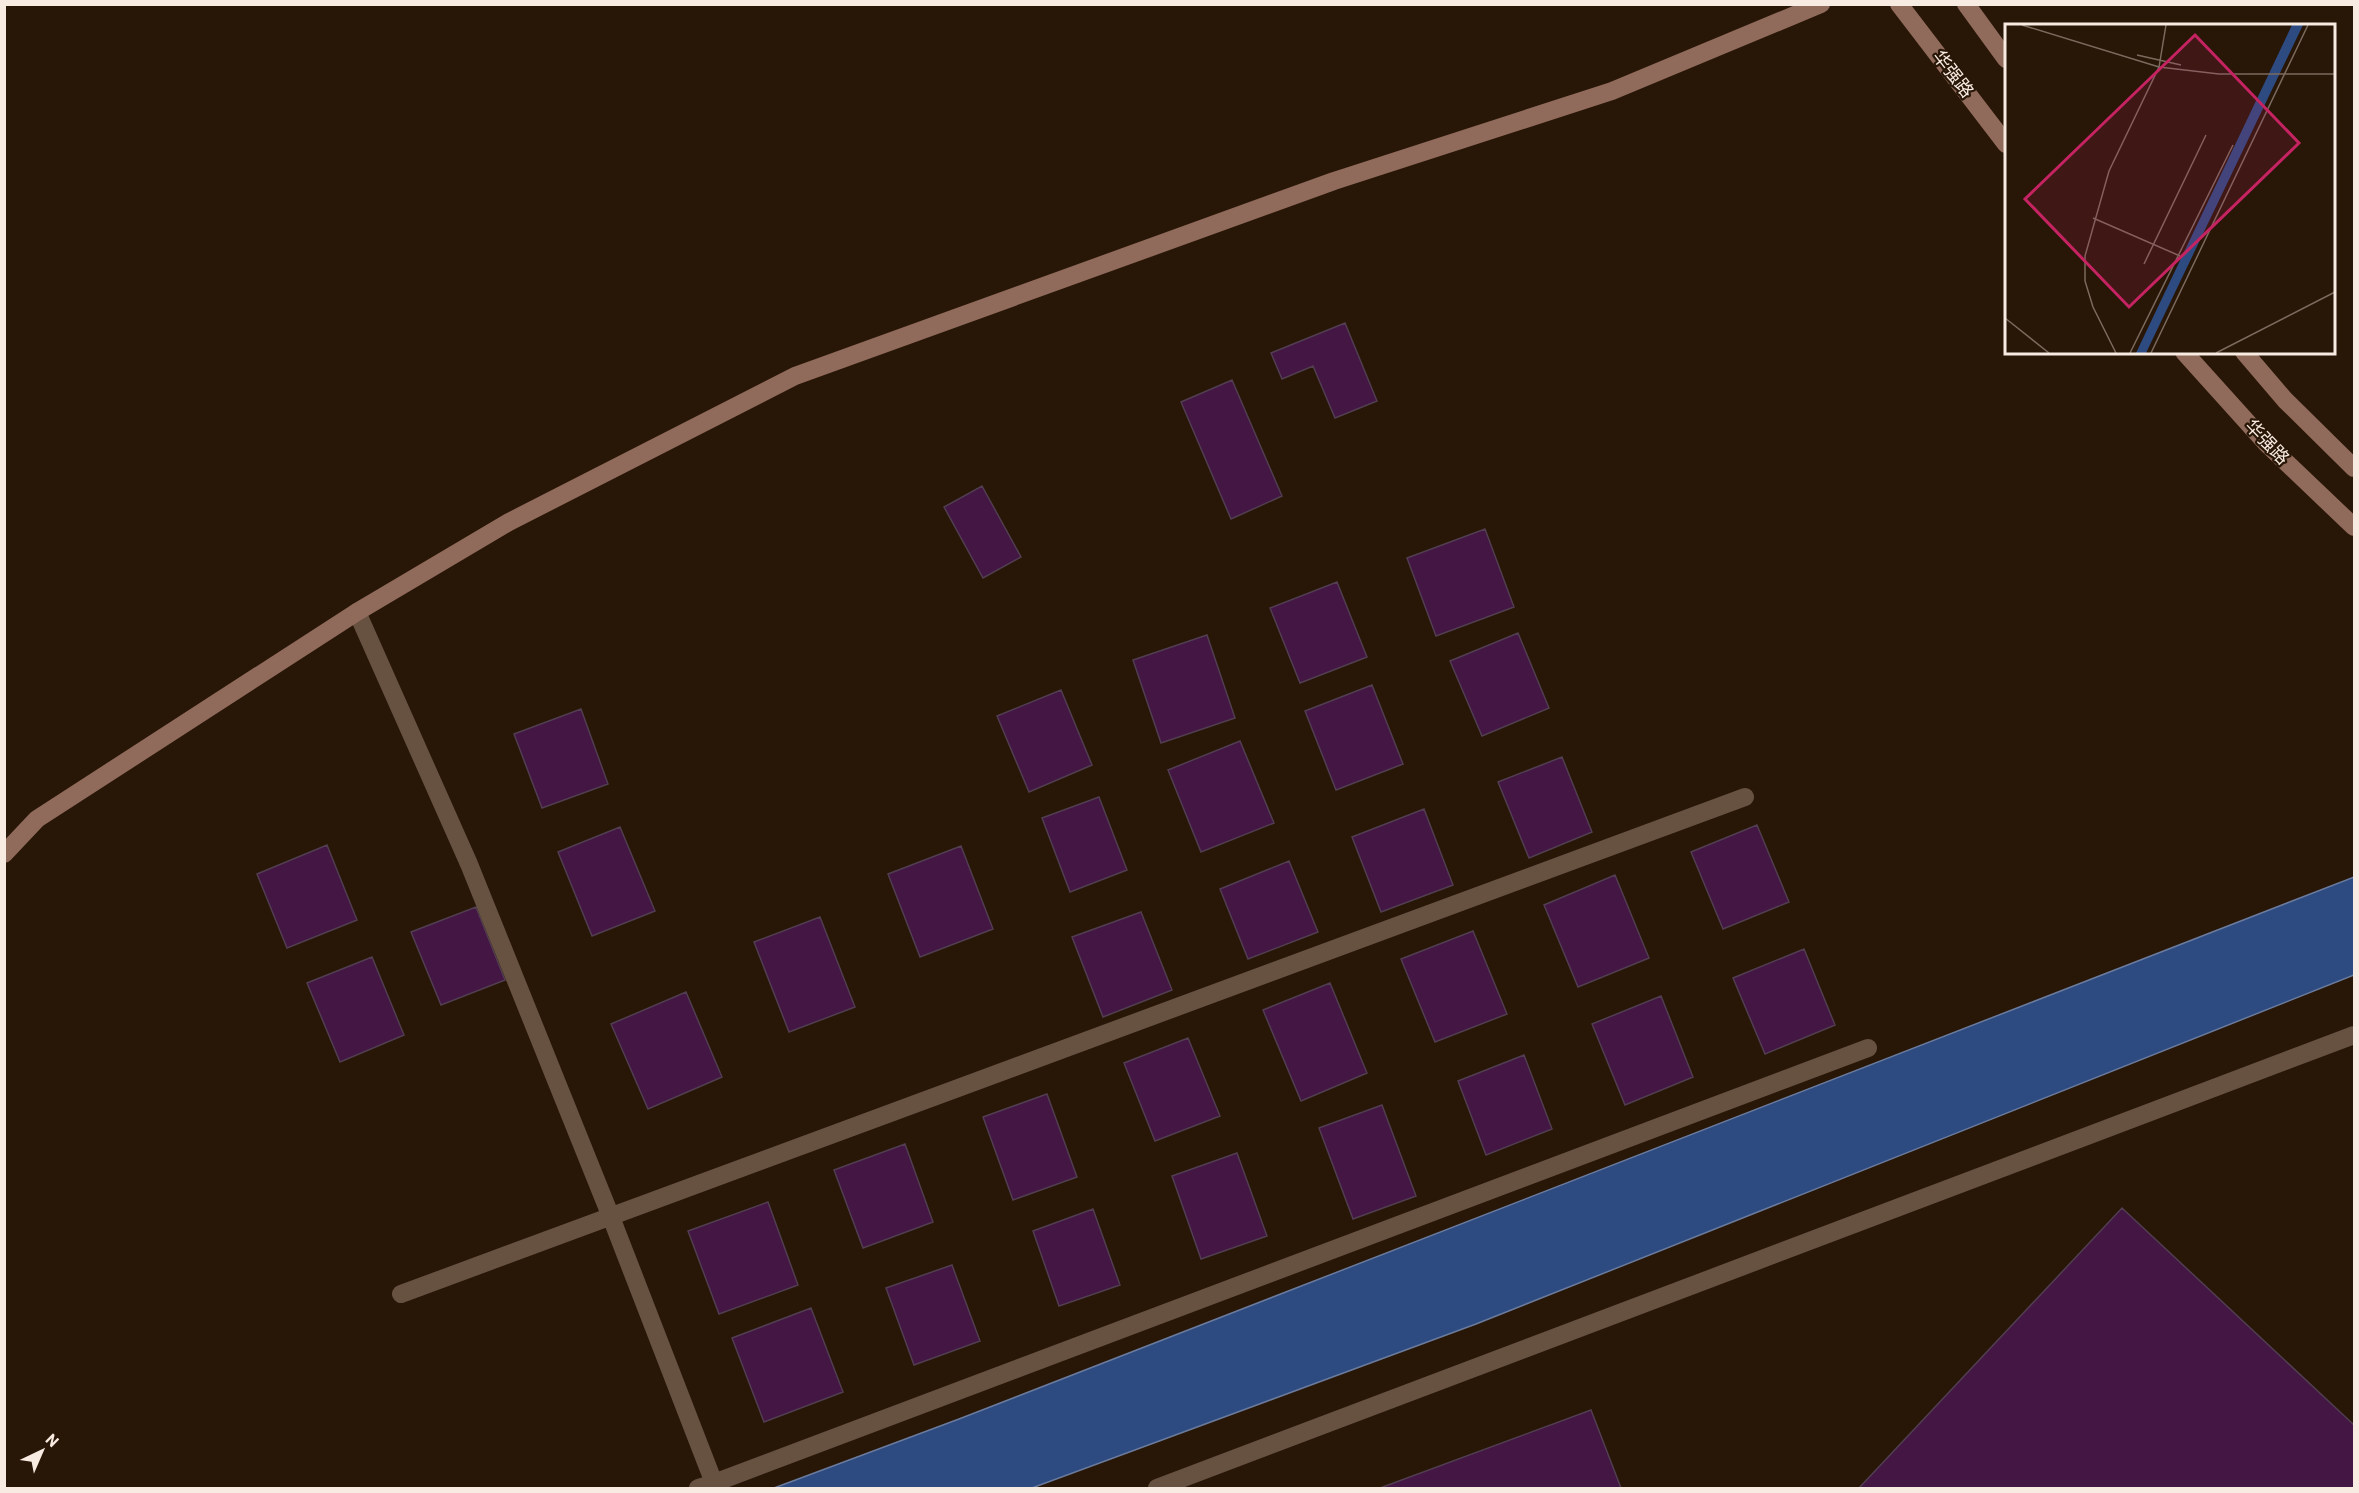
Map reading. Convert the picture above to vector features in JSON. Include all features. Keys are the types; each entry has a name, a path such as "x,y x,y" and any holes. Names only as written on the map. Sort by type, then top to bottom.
{"street":[{"path":"4,854 37,819 357,612 509,522 795,376 1334,181 1612,91 1821,4"},
{"name":"华强路","path":"1899,4 2005,141"},
{"path":"1966,4 2005,55"},
{"name":"华强路","path":"2186,354 2266,443 2355,527"},
{"path":"2246,354 2285,400 2355,468"},
{"path":"357,612 469,864 611,1217 706,1486 1868,1048"},
{"path":"401,1294 1745,797"},
{"path":"1157,1488 2355,1035"}],"water":[{"path":"2354,877 2354,975 1476,1324 1032,1488 774,1488 959,1419"}],"building":[{"path":"1345,323 1377,401 1335,418 1313,366 1282,379 1271,353"},
{"path":"1232,380 1282,496 1231,519 1181,402"},
{"path":"982,486 1021,557 983,578 944,507"},
{"path":"1485,529 1514,607 1436,636 1407,558"},
{"path":"1337,582 1367,657 1300,683 1270,608"},
{"path":"1518,633 1549,708 1482,736 1450,661"},
{"path":"1207,635 1235,718 1161,743 1133,660"},
{"path":"1372,685 1403,764 1336,790 1305,711"},
{"path":"1061,690 1092,765 1029,792 997,716"},
{"path":"581,709 608,784 542,808 514,734"},
{"path":"1240,741 1274,823 1201,852 1168,770"},
{"path":"1562,757 1592,832 1529,858 1498,782"},
{"path":"1099,797 1127,870 1070,892 1042,818"},
{"path":"1424,809 1453,885 1381,912 1352,837"},
{"path":"1757,825 1789,902 1723,929 1691,852"},
{"path":"620,827 655,911 592,936 558,852"},
{"path":"327,845 357,920 287,948 257,874"},
{"path":"961,846 993,929 920,957 888,874"},
{"path":"1289,861 1318,932 1248,959 1220,889"},
{"path":"1615,875 1649,958 1578,987 1544,905"},
{"path":"476,907 505,980 441,1005 411,932"},
{"path":"1141,912 1172,990 1103,1017 1072,937"},
{"path":"820,917 855,1007 789,1032 754,942"},
{"path":"1473,931 1507,1014 1435,1042 1401,959"},
{"path":"1804,949 1835,1025 1765,1054 1733,978"},
{"path":"372,957 404,1035 340,1062 307,983"},
{"path":"1330,983 1367,1073 1301,1101 1263,1010"},
{"path":"686,992 722,1077 648,1109 611,1024"},
{"path":"1661,996 1693,1077 1625,1105 1592,1024"},
{"path":"1188,1038 1220,1116 1155,1141 1124,1063"},
{"path":"1524,1055 1552,1129 1486,1155 1458,1081"},
{"path":"1047,1094 1077,1177 1013,1200 983,1117"},
{"path":"1382,1105 1416,1196 1353,1219 1319,1128"},
{"path":"905,1144 933,1222 863,1248 834,1170"},
{"path":"1237,1153 1267,1236 1201,1259 1172,1176"},
{"path":"768,1202 798,1285 719,1314 688,1231"},
{"path":"2122,1208 2354,1425 2354,1488 1859,1488"},
{"path":"1093,1209 1120,1285 1059,1306 1033,1231"},
{"path":"952,1265 980,1341 914,1365 886,1288"},
{"path":"811,1308 843,1392 764,1422 732,1338"},
{"path":"1591,1410 1621,1488 1380,1488"}]}
